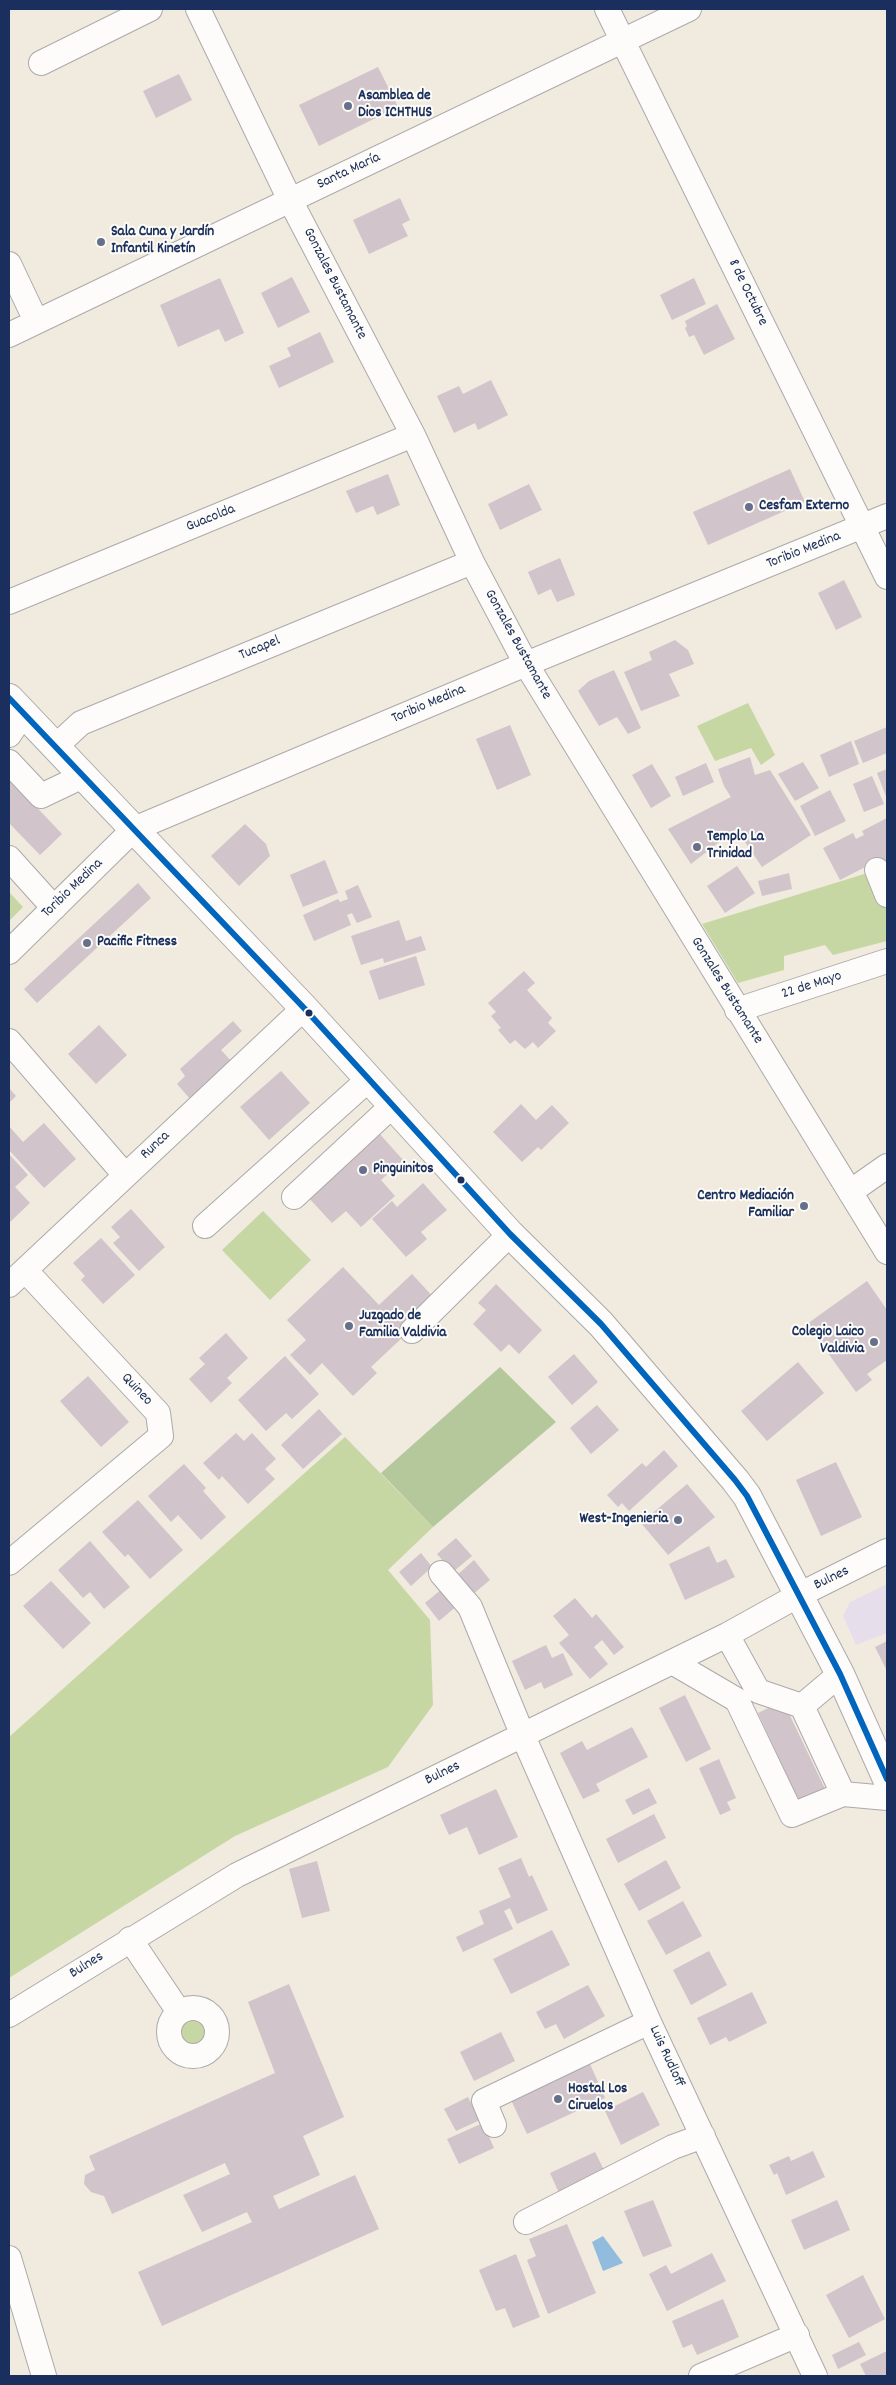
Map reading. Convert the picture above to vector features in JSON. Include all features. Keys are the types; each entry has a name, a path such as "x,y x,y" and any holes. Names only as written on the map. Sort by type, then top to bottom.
{"main road":[{"path":"14,716 55,747 304,1008 510,1234 600,1324 735,1480 747,1496 840,1674 887,1779"}],"street":[{"path":"41,63 150,9"},
{"name":"Gonzales Bustamante","path":"198,9 290,200 413,436 472,562 526,664 887,1252"},
{"name":"8 de Octubre","path":"607,9 887,578"},
{"name":"Santa María","path":"9,335 689,9"},
{"path":"9,264 36,321"},
{"name":"Guacolda","path":"9,602 413,436"},
{"name":"Toribio Medina","path":"9,952 134,830 526,664 887,516"},
{"name":"Tucapel","path":"55,747 81,723 472,562"},
{"path":"9,762 41,796 83,776"},
{"path":"9,858 54,908"},
{"path":"877,870 887,895"},
{"name":"22 de Mayo","path":"737,1010 887,961"},
{"name":"Runca","path":"17,1277 304,1008"},
{"path":"9,1041 125,1175"},
{"path":"205,1226 369,1079"},
{"path":"294,1197 392,1106"},
{"path":"850,1192 887,1166"},
{"path":"412,1331 510,1234"},
{"name":"Quineo","path":"9,1562 161,1436 158,1413 17,1277"},
{"name":"Bulnes","path":"9,2015 237,1875 727,1635 799,1595 887,1551"},
{"name":"Luis Rudloff","path":"441,1573 470,1607 522,1736 649,2022 816,2376"},
{"path":"727,1635 758,1691 802,1706 843,1794"},
{"path":"672,1662 738,1700 792,1815 843,1794 887,1798"},
{"path":"802,1706 840,1674"},
{"path":"130,1939 179,2012"},
{"path":"494,2125 484,2101 649,2022"},
{"path":"526,2222 673,2147 703,2136"},
{"path":"9,2258 44,2376"},
{"path":"701,2376 797,2335"}],"shaded area":[{"path":"887,1584 887,1633 856,1645 843,1616 850,1602"}],"green space":[{"path":"748,703 775,755 761,765 751,748 715,761 697,726"},
{"path":"887,867 887,941 833,955 825,945 784,956 784,970 738,983 702,924"},
{"path":"9,892 23,907 9,921"},
{"path":"263,1211 311,1260 270,1300 222,1250"},
{"path":"500,1367 556,1422 433,1527 381,1473"},
{"path":"345,1437 433,1527 388,1570 430,1620 433,1705 388,1767 235,1836 9,1978 9,1737"},
{"path":"194,2018 200,2019 208,2027 208,2039 200,2047 194,2048 188,2047 180,2039 179,2033 180,2027 188,2019"}],"water":[{"path":"603,2236 623,2263 603,2271 592,2242"}],"building":[{"name":"Asamblea de Dios ICHTHUS","path":"378,67 398,107 319,146 299,105"},
{"path":"179,74 192,100 156,118 143,91"},
{"path":"400,198 410,220 402,224 408,236 369,254 353,220"},
{"path":"292,277 310,312 278,328 261,293"},
{"path":"220,278 244,333 225,342 219,329 178,347 160,305"},
{"path":"694,278 706,304 672,320 660,295"},
{"path":"717,304 735,339 704,355 694,335 689,337 685,328 687,326 685,321"},
{"path":"320,332 334,362 279,388 269,366 291,356 287,348"},
{"path":"491,380 508,415 478,430 475,423 454,433 437,396 459,386 463,394"},
{"name":"Cesfam Externo","path":"790,469 805,502 708,545 693,512"},
{"path":"388,474 400,505 377,515 373,506 356,513 346,491"},
{"path":"529,484 542,510 500,530 488,504"},
{"path":"560,558 575,595 557,602 551,589 538,595 528,572"},
{"path":"844,580 862,617 836,630 818,593"},
{"path":"675,640 688,650 694,664 669,674 680,696 641,711 624,672 652,660 649,652"},
{"path":"614,670 641,728 628,734 617,717 599,726 578,691 589,681"},
{"path":"510,725 531,775 497,790 476,739"},
{"path":"887,727 887,753 863,763 854,741"},
{"path":"851,741 859,764 829,777 820,755"},
{"path":"750,757 755,775 770,770 811,835 762,867 736,829 691,864 668,829 731,797 724,786 718,769"},
{"path":"803,762 819,788 795,801 778,774"},
{"path":"706,763 714,782 683,796 675,777"},
{"path":"652,764 671,796 651,808 632,775"},
{"path":"887,769 887,799 877,773"},
{"path":"872,776 884,804 864,812 853,784"},
{"path":"9,778 62,834 40,855 9,823"},
{"path":"830,790 846,821 815,836 800,806"},
{"path":"887,818 887,862 879,865 877,861 840,880 823,848 853,833 856,839 864,835 862,831"},
{"path":"245,824 266,844 270,856 239,886 211,856"},
{"path":"325,860 338,893 303,907 290,875"},
{"path":"737,866 755,893 725,913 707,886"},
{"path":"789,873 792,889 762,896 758,881"},
{"name":"Pacific Fitness","path":"138,883 151,898 37,1003 24,989"},
{"path":"358,885 372,917 357,923 352,913 347,915 351,925 314,941 303,915 338,899 340,902 348,899 345,891"},
{"path":"399,920 406,941 421,936 426,950 384,963 383,958 361,965 351,936"},
{"path":"416,956 425,985 379,1000 369,971"},
{"path":"524,971 535,983 527,990 552,1018 548,1023 556,1031 538,1048 533,1042 525,1049 515,1040 510,1044 498,1030 501,1028 491,1016 496,1012 488,1003"},
{"path":"233,1021 242,1031 221,1050 232,1062 191,1100 177,1084 185,1076 180,1069"},
{"path":"99,1025 127,1055 96,1084 68,1054"},
{"path":"281,1071 310,1103 269,1140 240,1107"},
{"path":"9,1088 16,1096 9,1103"},
{"path":"521,1104 536,1120 552,1105 569,1123 541,1150 538,1147 522,1162 493,1132"},
{"path":"44,1123 76,1159 44,1188 9,1150 9,1126 23,1142"},
{"name":"Pinguinitos","path":"377,1131 403,1160 381,1180 395,1196 361,1227 346,1211 332,1223 306,1195"},
{"path":"9,1154 28,1175 15,1187 30,1203 9,1223"},
{"path":"423,1183 447,1210 421,1232 427,1239 406,1257 372,1219 392,1201 397,1207"},
{"path":"131,1209 165,1247 139,1271 113,1243 120,1237 111,1227"},
{"path":"101,1238 135,1275 103,1304 81,1280 85,1276 73,1263"},
{"name":"Juzgado de Familia Valdivia","path":"343,1267 379,1305 412,1274 435,1299 400,1332 404,1336 371,1367 377,1373 353,1396 322,1363 310,1375 290,1355 306,1340 287,1320"},
{"path":"867,1281 887,1310 887,1360 867,1374 872,1380 856,1392 807,1324"},
{"path":"496,1284 542,1330 519,1354 509,1344 501,1352 473,1324 486,1310 478,1303"},
{"path":"226,1333 248,1358 227,1378 232,1383 211,1403 189,1379 205,1364 199,1358"},
{"path":"574,1354 598,1382 572,1405 548,1377"},
{"path":"285,1356 319,1394 292,1419 286,1413 266,1431 238,1400"},
{"path":"798,1362 824,1393 767,1441 741,1411"},
{"path":"88,1376 129,1422 101,1447 60,1401"},
{"path":"597,1405 619,1430 591,1454 570,1428"},
{"path":"319,1409 342,1434 303,1469 281,1445"},
{"path":"236,1433 244,1441 252,1433 276,1459 265,1469 275,1479 248,1504 222,1476 219,1480 203,1463"},
{"path":"664,1450 678,1466 629,1511 622,1503 618,1507 607,1495 642,1463 646,1467"},
{"path":"836,1462 862,1517 821,1536 796,1480"},
{"path":"184,1464 206,1488 203,1491 226,1517 201,1540 178,1515 171,1522 148,1496"},
{"name":"West-Ingenieria","path":"687,1484 715,1517 668,1555 641,1523"},
{"path":"138,1500 183,1550 150,1579 128,1554 125,1557 102,1532"},
{"path":"456,1538 472,1556 453,1572 437,1554"},
{"path":"90,1541 130,1587 104,1609 90,1592 83,1598 58,1570"},
{"path":"709,1546 717,1563 726,1559 735,1577 685,1600 669,1564"},
{"path":"421,1553 432,1567 411,1586 399,1572"},
{"path":"474,1560 490,1580 472,1595 456,1576"},
{"path":"51,1581 91,1623 63,1649 23,1606"},
{"path":"443,1588 458,1605 439,1621 425,1603"},
{"path":"575,1598 592,1618 596,1614 624,1647 614,1655 602,1640 594,1647 608,1664 590,1679 559,1643 569,1635 553,1616"},
{"path":"887,1641 887,1671 875,1647"},
{"path":"546,1645 552,1658 563,1653 573,1675 544,1689 541,1682 525,1690 512,1661"},
{"path":"685,1695 711,1749 686,1762 659,1708"},
{"path":"783,1701 827,1793 800,1804 758,1713"},
{"path":"632,1727 648,1757 596,1784 600,1791 583,1799 560,1753 582,1741 587,1750"},
{"path":"719,1759 736,1798 727,1802 731,1810 720,1815 699,1768"},
{"path":"649,1788 657,1803 633,1815 625,1800"},
{"path":"496,1789 518,1837 479,1855 467,1827 449,1835 440,1815"},
{"path":"654,1814 666,1838 618,1863 606,1839"},
{"path":"521,1858 529,1877 532,1875 548,1910 517,1924 510,1908 504,1911 513,1929 463,1952 456,1937 484,1924 479,1911 511,1897 498,1868"},
{"path":"666,1860 681,1888 639,1911 624,1884"},
{"path":"317,1861 330,1911 302,1918 289,1869"},
{"path":"683,1901 702,1936 666,1955 647,1921"},
{"path":"552,1930 570,1965 511,1994 493,1959"},
{"path":"709,1951 727,1985 691,2005 673,1970"},
{"path":"289,1984 344,2117 303,2136 320,2175 273,2196 279,2209 355,2175 379,2229 162,2326 138,2272 252,2222 247,2212 202,2232 183,2195 230,2174 225,2163 112,2214 104,2196 91,2192 84,2184 85,2175 95,2170 89,2156 275,2073 248,2002"},
{"path":"588,1985 605,2016 564,2039 556,2024 545,2029 536,2012"},
{"path":"752,1992 767,2023 729,2042 726,2037 710,2045 697,2018"},
{"path":"501,2032 515,2061 474,2081 460,2052"},
{"name":"Hostal Los Ciruelos","path":"590,2064 605,2098 527,2134 511,2100"},
{"path":"643,2092 660,2125 621,2145 605,2111"},
{"path":"468,2097 480,2120 456,2131 444,2109"},
{"path":"483,2123 494,2148 459,2164 447,2139"},
{"path":"813,2151 825,2177 786,2195 777,2173 774,2175 769,2165 789,2156 791,2161"},
{"path":"595,2152 605,2172 559,2193 550,2173"},
{"path":"653,2200 672,2246 643,2257 624,2211"},
{"path":"837,2200 850,2230 804,2250 791,2220"},
{"path":"567,2224 596,2293 548,2314 527,2260 536,2256 529,2239"},
{"path":"712,2253 726,2281 667,2311 649,2274 666,2265 671,2274"},
{"path":"516,2254 540,2317 513,2328 505,2308 496,2311 479,2270"},
{"path":"863,2275 885,2319 849,2338 826,2295"},
{"path":"723,2299 739,2337 697,2355 692,2344 683,2348 672,2321"},
{"path":"859,2342 866,2355 838,2369 832,2355"},
{"path":"887,2351 887,2376 866,2376 860,2364"}],"transit line":[{"path":"9,698 304,1008 510,1234 601,1324 735,1480 747,1496 840,1674 887,1779"}],"place":[{"name":"Asamblea de Dios ICHTHUS","path":"348,106"},
{"name":"Sala Cuna y Jardín Infantil Kinetín","path":"101,242"},
{"name":"Cesfam Externo","path":"749,507"},
{"name":"Templo La Trinidad","path":"697,847"},
{"name":"Pacific Fitness","path":"87,943"},
{"name":"Pinguinitos","path":"363,1170"},
{"name":"Centro Mediación Familiar","path":"804,1206"},
{"name":"Juzgado de Familia Valdivia","path":"349,1326"},
{"name":"Colegio Laico Valdivia","path":"874,1342"},
{"name":"West-Ingenieria","path":"678,1520"},
{"name":"Hostal Los Ciruelos","path":"558,2099"}]}
